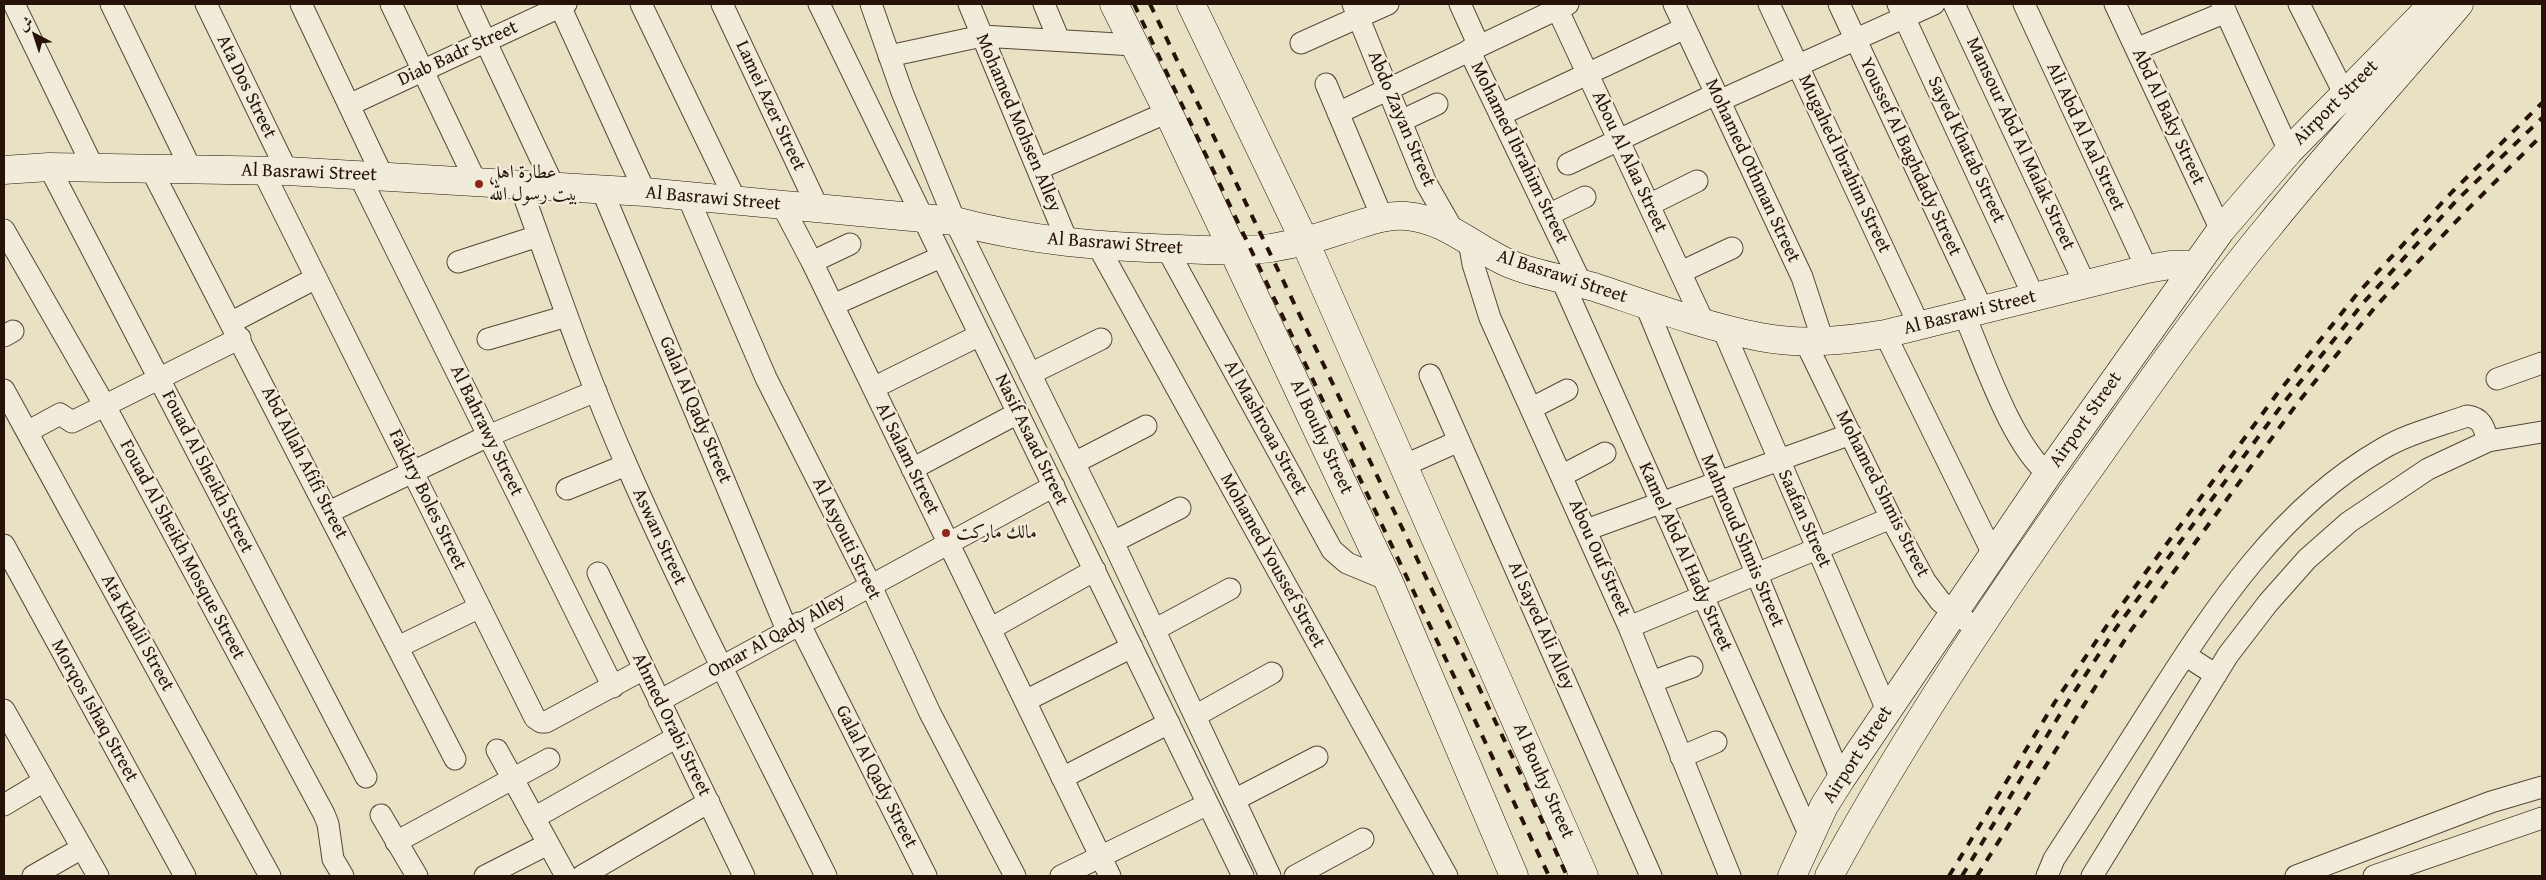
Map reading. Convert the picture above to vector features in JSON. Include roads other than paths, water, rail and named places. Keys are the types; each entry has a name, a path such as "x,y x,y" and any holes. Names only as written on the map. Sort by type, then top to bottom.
{"street":[{"path":"14,4 93,167"},
{"path":"111,4 191,169"},
{"name":"Ata Dos Street","path":"206,4 275,171"},
{"name":"Al Bahrawy Street","path":"301,4 349,104 371,176 488,436 613,687"},
{"path":"391,4 476,182"},
{"path":"468,4 554,187"},
{"path":"642,4 736,201"},
{"name":"Lamei Azer Street","path":"722,4 818,208"},
{"name":"Nasif Asaad Street","path":"819,4 1243,876"},
{"name":"Nasif Asaad Street","path":"871,4 889,56 955,221 1113,542 1270,876"},
{"name":"Mohamed Mohsen Alley","path":"969,4 1068,243"},
{"path":"1044,4 1059,40"},
{"name":"Al Bouhy Street","path":"1114,4 1168,112 1388,580 1514,876"},
{"name":"Al Bouhy Street","path":"1191,4 1305,242 1584,876"},
{"path":"1301,43 1356,11 1388,4"},
{"name":"Mohamed Ibrahim Street","path":"1460,4 1474,48 1500,115 1548,214 1571,281"},
{"name":"Mohamed Othman Street","path":"1674,4 1802,277 1814,341"},
{"name":"Mugahed Ibrahim Street","path":"1769,4 1919,325"},
{"name":"Youssef Al Baghdady Street","path":"1838,4 1855,39 1973,312 2016,434 2028,453 2048,474"},
{"path":"1568,164 1717,97 1798,65 1855,39 1901,11 1934,4"},
{"name":"Mansour Abd Al Malak Street","path":"1954,4 2085,284"},
{"name":"Ali Abd Al Aal Street","path":"2024,4 2147,269"},
{"name":"Abd Al Baky Street","path":"2115,4 2221,230"},
{"path":"2299,4 2344,95"},
{"name":"Airport Street","path":"1792,876 1810,836 1841,779 1955,614 2048,474 2194,265 2289,150 2432,4"},
{"name":"Airport Street","path":"1829,876 1858,824 2035,545 2191,328 2268,226 2459,4"},
{"path":"562,5 645,192"},
{"name":"Diab Badr Street","path":"349,104 562,5"},
{"path":"1338,113 1560,5"},
{"name":"Abou Al Alaa Street","path":"1560,5 1587,73 1649,205 1681,272 1712,324"},
{"path":"2136,49 2224,8 2289,150"},
{"name":"Abdo Zayan Street","path":"1356,11 1426,183 1461,237"},
{"name":"Sayed Khatab Street","path":"1901,11 2034,297"},
{"path":"1500,115 1685,28"},
{"path":"889,56 982,36 1134,45"},
{"path":"1326,84 1382,217"},
{"path":"1401,120 1437,104"},
{"path":"1038,169 1168,112"},
{"name":"Fouad Al Sheikh Street","path":"49,167 366,777"},
{"name":"Al Basrawi Street","path":"4,170 93,167 275,171 645,192 955,221 1002,232 1068,243 1167,249 1233,251 1268,248 1305,242 1382,217 1406,216 1434,222 1512,265 1761,337 1814,341 1885,334 2147,269 2170,265 2194,265"},
{"name":"Abd Allah Afifi Street","path":"151,169 236,330 455,759"},
{"name":"Fakhry Boles Street","path":"275,171 316,278 535,718 541,722 546,722 644,669"},
{"path":"1649,205 1697,181"},
{"name":"Aswan Street","path":"520,185 567,316 626,464 676,574 826,876"},
{"name":"Galal Al Qady Street","path":"602,190 793,627 926,876"},
{"name":"Al Asyouti Street","path":"688,197 757,360 870,584 930,713 1015,876"},
{"path":"1548,214 1585,197"},
{"name":"Al Salam Street","path":"782,205 812,262 1110,876"},
{"name":"Fouad Al Sheikh Mosque Street","path":"4,230 105,406 324,814 328,824 332,859 343,876"},
{"path":"458,262 538,236"},
{"name":"Abou Ouf Street","path":"1461,237 1473,264 1490,318 1563,475 1630,627 1730,876"},
{"path":"812,262 850,244"},
{"name":"Mohamed Youssef Street","path":"1098,246 1447,876"},
{"path":"1681,272 1732,248"},
{"name":"Al Mashroaa Street","path":"1167,249 1332,550 1347,564 1388,580"},
{"path":"832,305 941,257"},
{"path":"27,432 60,414 72,422 159,378 316,278"},
{"name":"Kamel Abd Al Hady Street","path":"1571,281 1660,504 1810,836"},
{"name":"Mahmoud Shmis Street","path":"1645,304 1841,779"},
{"path":"2163,310 2191,328"},
{"path":"488,339 567,316"},
{"name":"Saafan Street","path":"1712,324 1778,461 1887,710"},
{"path":"1885,334 1994,556"},
{"path":"873,388 980,336"},
{"path":"1030,374 1101,339"},
{"name":"Mohamed Shmis Street","path":"1814,341 1851,434 1925,581 1940,601 1955,614 1980,629"},
{"path":"2497,379 2542,363"},
{"name":"Al Sayed Ali Alley","path":"1430,375 1651,876"},
{"name":"Ata Khalil Street","path":"4,390 270,876"},
{"path":"1532,408 1567,390"},
{"path":"329,512 488,436 596,391"},
{"path":"912,469 1018,413"},
{"path":"2047,876 2054,859 2185,655 2247,568 2288,522 2332,483 2383,448 2467,416 2479,419 2488,441"},
{"path":"1074,462 1146,426"},
{"path":"2092,876 2228,655 2268,603 2308,559 2349,522 2428,469 2488,441 2542,432"},
{"path":"1586,530 1851,434"},
{"path":"1403,466 1459,441"},
{"path":"1563,475 1606,453"},
{"path":"567,489 626,464"},
{"name":"Omar Al Qady Alley","path":"660,701 870,584 1054,486"},
{"path":"1113,542 1180,508"},
{"path":"1630,627 1892,518"},
{"name":"Morqos Ishaq Street","path":"4,545 185,876"},
{"path":"990,629 1095,570"},
{"name":"Ahmed Orabi Street","path":"598,573 709,802 736,873"},
{"path":"1154,630 1230,590"},
{"path":"398,647 480,607"},
{"path":"1025,701 1132,647"},
{"path":"2185,655 2216,674"},
{"path":"1652,682 1692,667"},
{"path":"1195,716 1272,673"},
{"path":"4,710 98,876"},
{"path":"1062,778 1169,723"},
{"path":"534,818 677,737"},
{"path":"1681,757 1716,742"},
{"path":"496,750 566,876"},
{"path":"1234,800 1317,757"},
{"path":"396,842 549,759"},
{"path":"4,805 44,781"},
{"path":"2296,876 2336,869 2491,802 2542,787"},
{"path":"582,876 709,802"},
{"path":"2491,802 2502,831"},
{"path":"1061,876 1208,804"},
{"path":"381,815 417,876"},
{"path":"2374,876 2542,818"},
{"path":"1295,876 1363,839"},
{"path":"485,876 548,844"},
{"path":"33,876 82,848"}],"railway":[{"path":"1134,4 1549,876"},
{"path":"1150,4 1523,779 1567,876"},
{"path":"1949,876 2055,702 2110,621 2277,394 2357,294 2452,192 2542,103"},
{"path":"1962,876 2062,711 2116,628 2285,401 2364,302 2457,200 2542,118"},
{"path":"1977,876 2129,633 2296,405 2376,306 2466,211 2542,135"}],"place":[{"name":"عطارة اهل بيت رسول الله","path":"479,184"},
{"name":"مالك ماركت","path":"946,533"}]}
